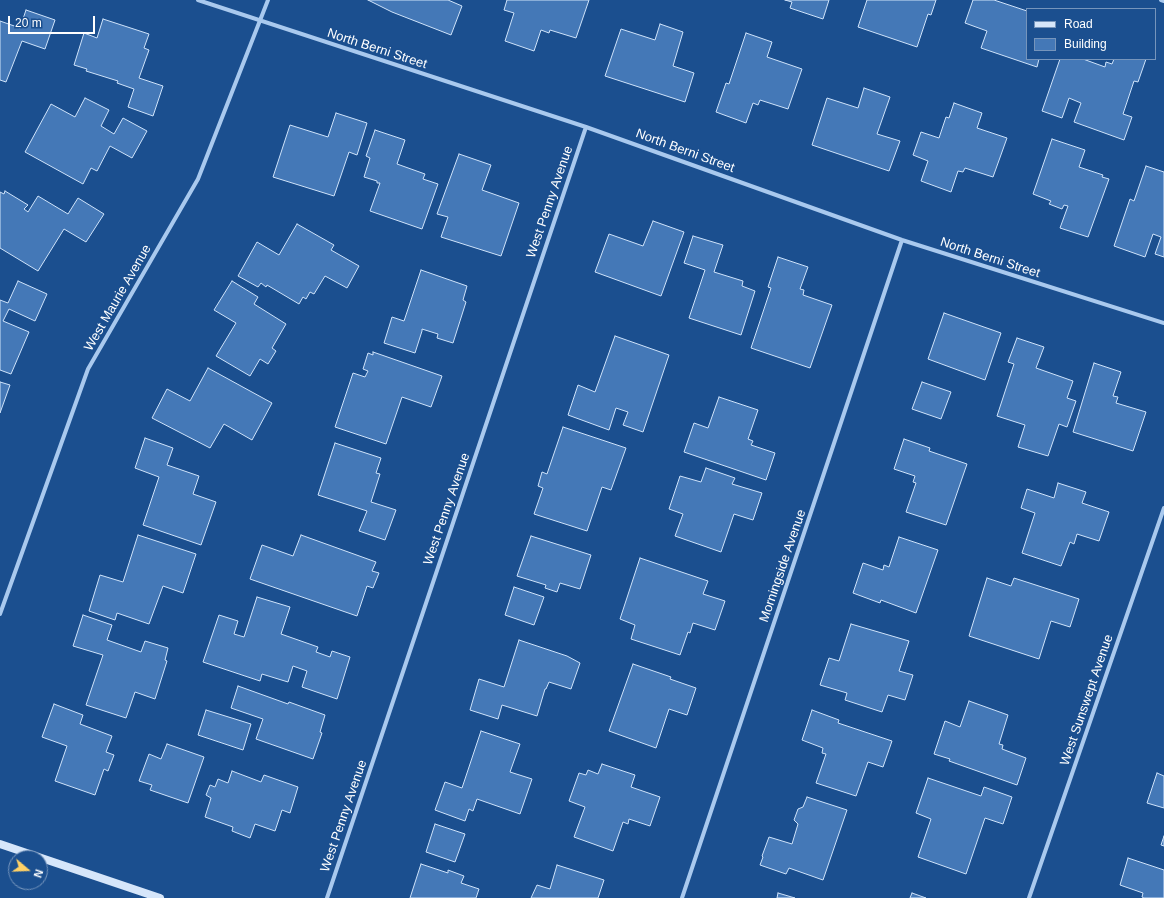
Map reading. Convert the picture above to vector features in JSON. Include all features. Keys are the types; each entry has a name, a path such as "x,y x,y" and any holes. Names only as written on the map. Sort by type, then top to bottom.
{"street":[{"name":"North Berni Street","path":"198,0 586,127 902,240 1164,323"},
{"name":"West Maurie Avenue","path":"0,614 88,370 198,179 268,0"},
{"name":"West Penny Avenue","path":"327,898 586,127"},
{"name":"Morningside Avenue","path":"682,898 902,240"},
{"name":"West Sunswept Avenue","path":"1029,898 1164,508"},
{"path":"0,844 160,898"}],"building":[{"path":"368,0 448,0 462,6 451,35 392,12"},
{"path":"507,0 589,0 576,38 550,30 549,33 541,30 534,51 505,41 514,13 504,10"},
{"path":"785,0 829,0 823,19 790,8 792,2"},
{"path":"867,0 936,0 931,15 928,14 917,47 858,27"},
{"path":"973,0 994,0 1026,11 1026,60 1039,60 1037,67 981,48 987,31 965,23"},
{"path":"26,10 55,20 45,49 22,41 6,82 0,80 0,21 20,28"},
{"path":"103,19 149,34 144,48 149,50 139,78 163,86 153,116 128,107 134,89 117,83 118,81 86,71 87,69 74,65 84,33 97,38"},
{"path":"660,24 683,32 673,66 694,73 685,102 605,76 621,29 655,40"},
{"path":"746,33 772,42 767,57 802,69 788,109 760,100 758,105 753,103 746,123 716,112 726,83 729,84"},
{"path":"1060,60 1086,60 1105,67 1106,62 1112,64 1114,60 1146,60 1138,82 1134,81 1123,114 1132,117 1124,140 1074,122 1081,103 1069,98 1062,118 1042,111"},
{"path":"864,88 890,97 877,134 900,141 889,171 812,145 827,98 858,108"},
{"path":"85,98 109,110 101,126 114,134 123,118 147,131 132,158 110,146 97,171 91,168 83,184 25,152 51,104 75,117"},
{"path":"954,103 982,113 977,128 1007,138 993,177 965,168 963,172 958,171 951,192 921,181 928,161 913,155 921,132 939,138 946,117 949,118"},
{"path":"336,113 367,123 357,155 349,152 334,196 273,177 290,125 328,137"},
{"path":"375,130 405,140 397,164 425,174 423,179 438,184 422,229 370,211 380,183 364,177 370,158 366,156"},
{"path":"1052,139 1085,150 1079,167 1103,175 1102,177 1109,179 1088,237 1060,228 1068,206 1064,205 1062,209 1049,204 1051,201 1033,194"},
{"path":"459,154 491,165 482,190 519,203 501,256 441,237 448,217 437,214"},
{"path":"1146,166 1164,172 1164,257 1155,254 1161,237 1153,234 1145,257 1114,246 1130,199 1134,201"},
{"path":"5,191 28,205 24,209 28,212 38,196 68,214 78,198 104,214 86,242 64,229 38,271 0,248 0,192 4,194"},
{"path":"653,221 684,232 661,296 595,272 609,234 643,246"},
{"path":"297,224 334,245 331,250 359,266 347,288 325,276 314,294 310,292 306,299 303,297 299,304 267,285 266,287 261,283 258,287 238,276 257,242 279,255"},
{"path":"693,236 723,245 714,272 743,281 742,286 755,291 741,335 689,318 705,270 684,263"},
{"path":"778,257 808,267 800,289 804,290 803,295 832,305 810,368 751,348 771,288 768,287"},
{"path":"421,270 467,286 463,300 466,302 453,343 437,338 438,334 422,329 415,353 384,343 392,317 404,321"},
{"path":"18,281 47,294 35,321 9,309 3,321 29,332 11,374 0,370 0,300 8,303"},
{"path":"232,281 258,297 254,304 286,324 272,348 276,351 268,364 260,359 250,376 216,356 236,323 214,310"},
{"path":"944,313 1001,333 985,380 928,359"},
{"path":"615,336 669,355 643,432 623,425 628,412 616,408 609,430 568,415 578,385 595,392"},
{"path":"1017,338 1044,347 1036,368 1073,381 1067,398 1076,401 1067,427 1059,424 1048,456 1018,447 1025,425 997,416 1014,364 1008,362"},
{"path":"373,352 442,376 431,407 402,397 386,444 335,427 353,373 365,377 368,371 363,369 368,353 373,355"},
{"path":"1094,363 1121,372 1113,396 1118,397 1116,403 1146,412 1133,451 1073,432"},
{"path":"208,368 272,403 252,440 224,424 210,448 152,418 167,389 190,401"},
{"path":"0,382 10,385 0,413"},
{"path":"922,382 951,392 941,419 912,409"},
{"path":"719,397 758,410 748,439 753,441 751,445 775,453 766,480 684,452 694,423 708,428"},
{"path":"563,427 626,448 611,490 602,487 587,531 534,514 543,488 538,486 542,472 547,474"},
{"path":"145,438 173,448 167,465 199,476 193,494 216,502 201,545 143,525 159,477 135,468"},
{"path":"904,439 930,448 929,451 967,464 946,525 906,512 916,483 913,482 915,476 894,469"},
{"path":"335,443 381,458 376,473 380,474 371,502 396,510 385,540 359,531 367,511 318,495"},
{"path":"706,468 735,478 732,484 762,493 753,520 734,514 721,552 675,536 683,514 669,509 680,476 701,482"},
{"path":"1058,483 1086,492 1082,503 1109,512 1099,541 1077,534 1074,544 1070,542 1061,566 1022,553 1035,513 1021,508 1027,489 1054,498"},
{"path":"138,535 196,554 183,593 163,586 149,624 117,613 115,620 89,611 100,575 123,582"},
{"path":"301,535 376,562 372,571 379,573 373,588 367,586 357,616 250,579 262,545 293,556"},
{"path":"531,536 591,555 580,589 560,583 557,592 545,588 546,585 517,576"},
{"path":"899,537 938,550 916,613 881,600 880,603 853,593 863,563 883,570 884,565 889,567"},
{"path":"640,558 708,581 703,594 725,601 715,630 693,623 690,633 688,632 680,655 631,639 635,625 620,619"},
{"path":"987,578 1011,586 1014,578 1079,599 1070,627 1051,621 1039,659 969,636"},
{"path":"514,587 544,597 534,625 505,615"},
{"path":"257,597 290,607 281,634 318,647 316,652 330,657 332,651 350,657 337,699 302,687 307,671 293,666 288,682 262,674 260,681 203,662 219,615 238,621 234,634 244,637"},
{"path":"83,615 112,625 107,640 141,652 145,641 168,648 165,660 167,661 155,699 135,692 126,718 86,705 103,655 73,646"},
{"path":"851,624 909,641 899,671 913,675 905,700 888,695 882,712 845,700 847,693 820,685 829,658 839,661"},
{"path":"519,640 567,656 580,663 571,689 549,682 545,689 537,716 502,705 498,719 470,710 479,679 504,687"},
{"path":"633,664 671,677 670,679 696,688 687,715 669,709 656,748 609,731"},
{"path":"238,686 288,704 289,702 325,715 320,732 322,733 313,759 256,739 263,719 231,708"},
{"path":"969,701 1008,715 999,744 1003,745 1002,749 1026,758 1017,785 949,761 950,759 934,754 945,721 960,727"},
{"path":"54,704 83,715 80,724 112,736 106,752 114,755 108,771 104,769 95,795 55,781 67,746 42,737"},
{"path":"206,710 251,724 243,750 198,735"},
{"path":"812,710 839,720 838,723 892,741 883,767 868,762 856,796 816,783 826,754 822,753 823,748 802,740"},
{"path":"481,731 520,744 510,772 532,779 520,814 477,799 473,811 469,809 465,821 435,810 445,782 462,788"},
{"path":"167,744 204,757 188,803 150,790 152,785 139,781 149,754 161,759"},
{"path":"602,764 635,775 631,787 660,797 650,826 629,819 628,824 623,822 613,851 574,837 585,807 569,801 579,773 586,775 588,770 598,774"},
{"path":"232,771 261,782 264,775 298,787 290,813 282,810 275,831 255,824 250,838 232,831 233,827 205,817 211,798 206,795 210,785 215,787 218,779 228,783"},
{"path":"1157,773 1164,776 1164,808 1147,803"},
{"path":"928,778 981,796 984,787 1012,797 1003,824 985,818 966,874 918,857 931,819 916,813"},
{"path":"807,797 847,810 823,880 789,868 786,874 760,865 769,837 792,844 798,824 794,820 798,809 803,807"},
{"path":"435,824 465,834 455,862 426,852"},
{"path":"1164,836 1164,846 1161,845"},
{"path":"1128,858 1164,870 1164,898 1144,898 1142,897 1143,893 1120,885"},
{"path":"421,864 448,873 448,870 464,876 461,883 479,889 476,898 410,898"},
{"path":"557,865 604,880 598,898 531,898 537,885 550,889"},
{"path":"778,893 795,898 777,898"},
{"path":"912,893 926,898 910,898"}]}
